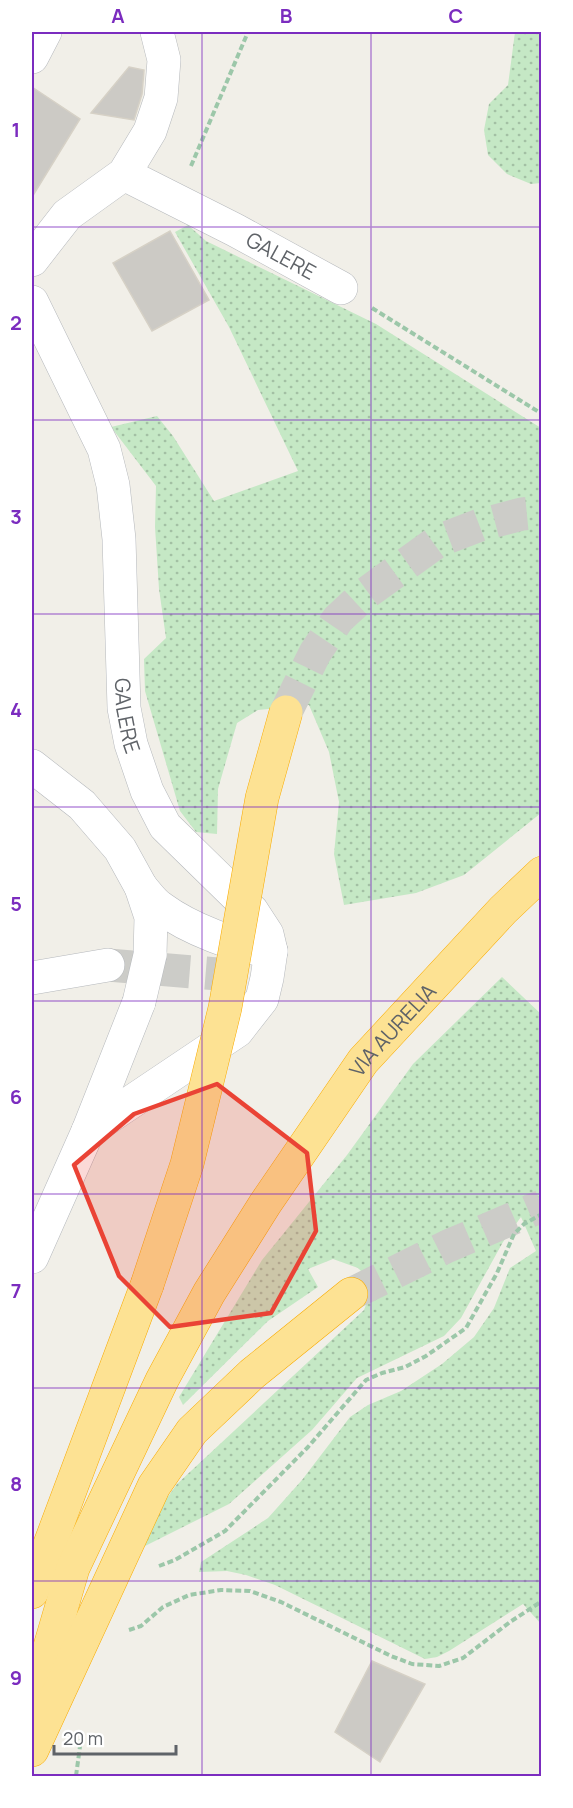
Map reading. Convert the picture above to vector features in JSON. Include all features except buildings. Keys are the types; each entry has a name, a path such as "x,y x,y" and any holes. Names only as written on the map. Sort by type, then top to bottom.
{"highway":[{"path":"32,1592 147,1285 187,1164 225,1008 262,798 286,712"},
{"name":"VIA AURELIA","path":"32,1708 73,1568 162,1380 209,1293 265,1204 363,1060 503,910 542,873"},
{"path":"32,1750 154,1486 192,1431 252,1374 351,1294"}],"street":[{"path":"32,57 45,32"},
{"path":"32,260 67,215 124,174 150,131 161,98 164,60 156,32"},
{"name":"GALERE","path":"124,174 174,198 341,288"},
{"name":"GALERE","path":"32,302 104,449 113,485 119,539 124,708 131,744 147,791 165,826 252,911 267,934 271,951"},
{"path":"32,766 82,805 120,849 141,887 151,917 150,956 140,1002 88,1131 32,1257"},
{"path":"88,1131 237,1031 262,999 267,978 271,951 249,949 182,922 159,907 141,887"},
{"path":"32,978 108,965"}],"path":[{"path":"174,198 197,155 248,32"},
{"name":"GALERE","path":"341,288 542,414"},
{"path":"156,1568 175,1560 225,1531 308,1447 366,1380 405,1367 426,1356 466,1328 497,1273 514,1234 524,1224 542,1214"},
{"path":"124,1632 141,1626 163,1607 189,1594 221,1590 250,1592 281,1602 391,1656 412,1664 438,1666 463,1658 542,1601"},
{"path":"76,1776 82,1732"}],"highlighted area":[{"path":"217,1084 307,1153 316,1231 271,1313 170,1327 119,1276 74,1165 134,1114"}],"green space":[{"path":"515,32 541,32 541,183 531,184 507,174 488,155 484,130 489,104 508,85"},
{"path":"188,225 206,241 376,324 541,428 541,813 464,875 416,893 344,905 334,854 339,802 329,752 309,705 258,710 237,723 218,789 217,834 196,832 180,811 145,691 144,659 166,638 159,589 155,527 156,486 111,427 157,416 173,436 214,501 298,471 229,327 175,232"},
{"path":"502,977 541,1014 541,1624 523,1604 449,1651 437,1657 425,1659 275,1585 227,1571 199,1572 201,1562 268,1518 302,1480 350,1417 368,1405 401,1391 442,1364 474,1337 494,1308 510,1268 536,1251 521,1217 503,1242 461,1318 444,1336 357,1378 312,1430 229,1504 137,1550 152,1519 177,1484 364,1310 369,1297 368,1278 358,1268 333,1259 308,1269 318,1287 268,1321 183,1405 179,1397 262,1260 347,1155 413,1064"}],"tunnel":[{"path":"286,712 315,653 338,619 365,594 438,541 480,525 522,514 542,512"},
{"path":"108,965 267,978"},
{"path":"351,1294 448,1246 542,1206"}]}
